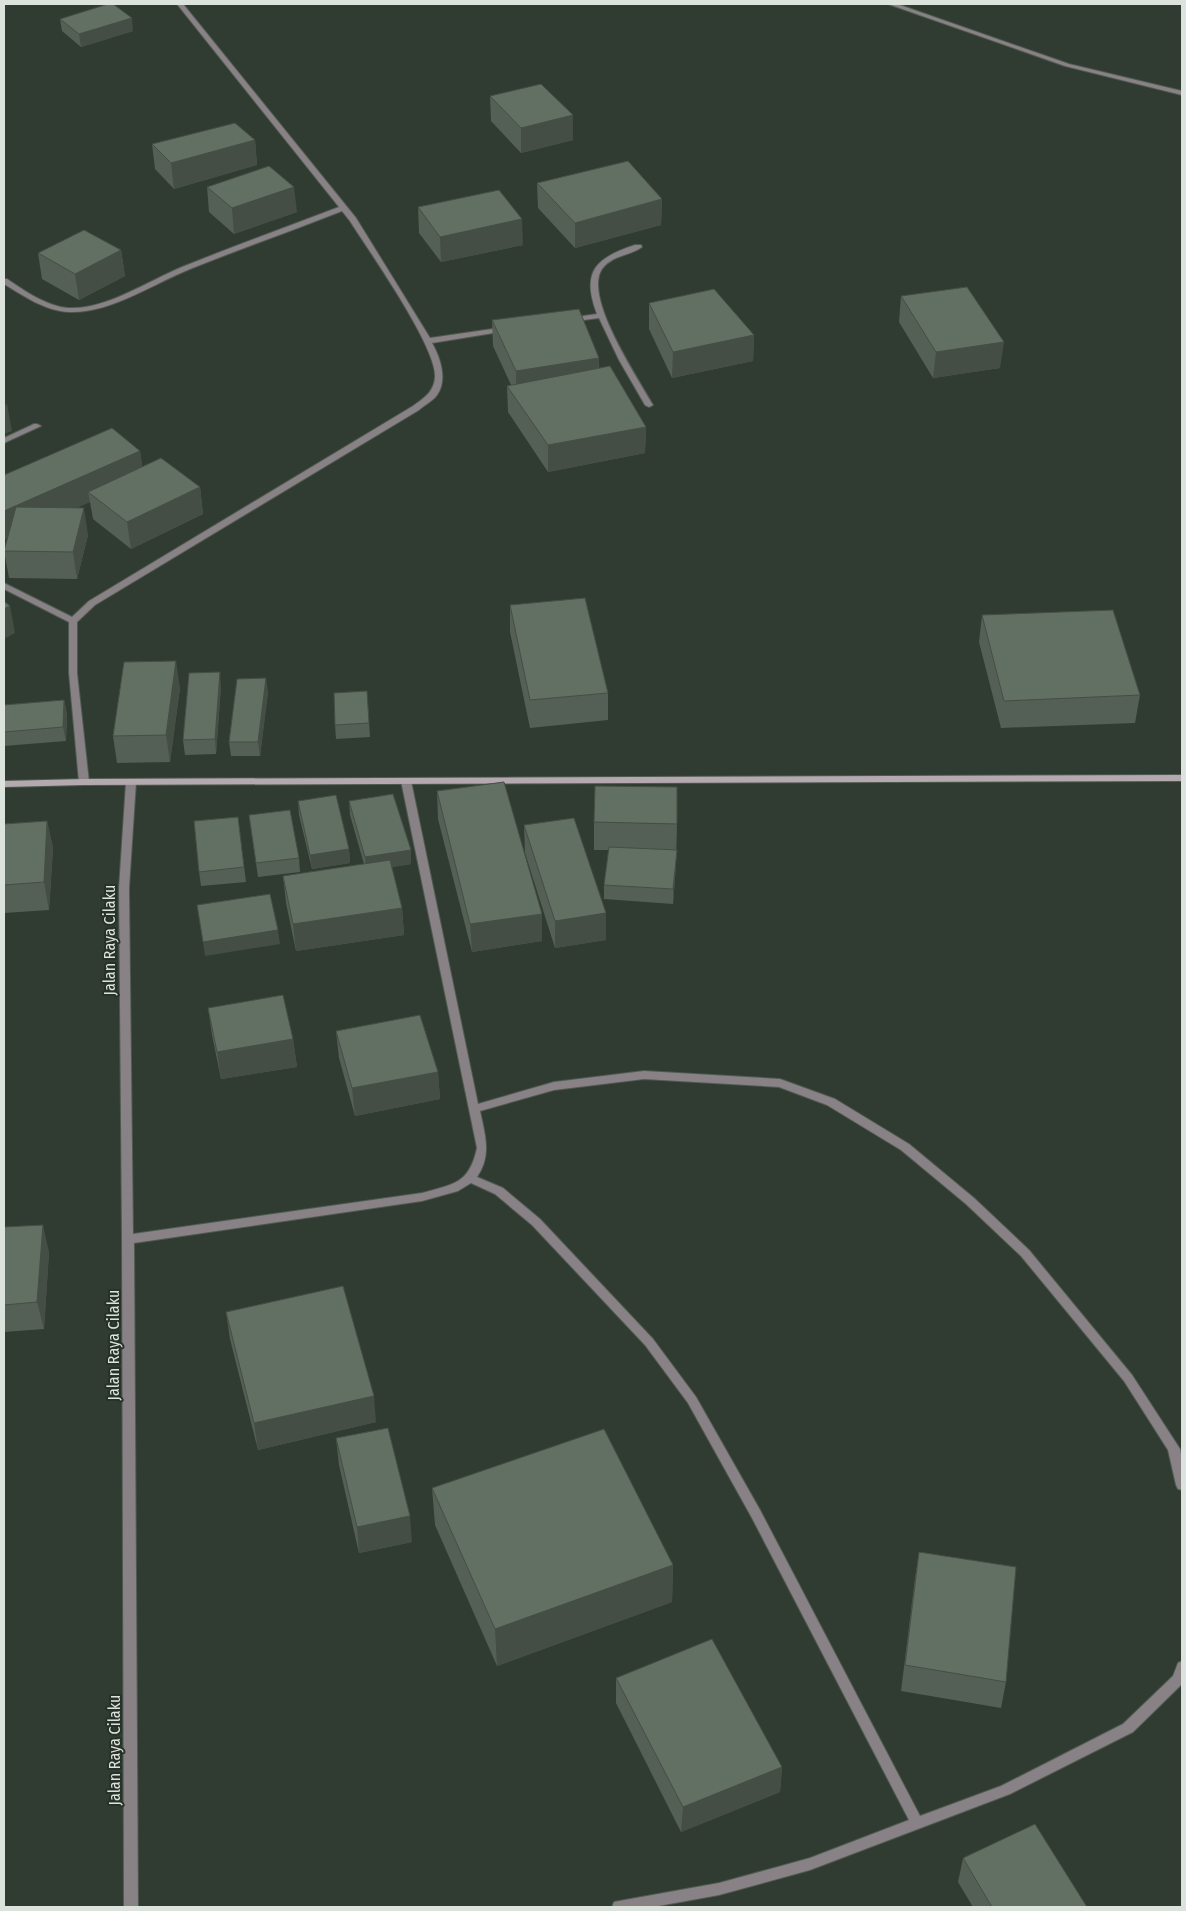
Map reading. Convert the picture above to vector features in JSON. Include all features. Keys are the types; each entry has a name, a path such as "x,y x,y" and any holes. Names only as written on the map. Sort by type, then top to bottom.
{"street":[{"path":"84,782 73,673 72,621 92,603 416,408 434,394 439,377 434,353 428,340 344,208 180,4"},
{"path":"891,4 1067,65 1182,93"},
{"path":"4,281 48,306 60,310 81,310 118,298 166,277 344,208"},
{"path":"638,247 618,253 604,262 594,277 594,300 600,316 649,405"},
{"path":"562,321 600,316"},
{"path":"428,340 514,328"},
{"path":"4,441 37,426"},
{"path":"4,586 72,621"},
{"path":"4,784 84,782 1182,778"},
{"path":"128,1240 422,1197 455,1188 471,1179 480,1165 482,1148 406,781"},
{"name":"Jalan Raya Cilaku","path":"130,782 124,888 128,1240 131,1907"},
{"path":"474,1109 554,1086 644,1075 780,1083 831,1102 905,1147 970,1201 1025,1254 1128,1378 1174,1449 1182,1485"},
{"path":"471,1179 499,1191 536,1222 649,1342 692,1400 756,1514 917,1823"},
{"path":"619,1907 720,1889 810,1864 1005,1790 1128,1728 1179,1679 1182,1667"}],"building":[{"path":"113,4 132,18 79,34 60,19"},
{"path":"541,84 573,115 521,128 490,96"},
{"path":"235,123 255,140 171,163 152,144"},
{"path":"628,161 662,199 575,223 537,183"},
{"path":"269,166 294,187 232,208 207,187"},
{"path":"499,190 522,219 440,237 418,207"},
{"path":"84,230 121,250 75,274 38,253"},
{"path":"967,287 1004,342 936,352 901,296"},
{"path":"714,289 754,335 673,352 649,303"},
{"path":"579,309 599,358 516,371 492,320"},
{"path":"610,366 646,427 548,445 507,386"},
{"path":"112,428 140,451 4,511 4,475"},
{"path":"161,458 200,487 127,522 88,492"},
{"path":"16,507 84,508 73,552 4,551"},
{"path":"585,598 608,693 530,700 510,605"},
{"path":"4,601 10,606 4,609"},
{"path":"1113,610 1140,695 1004,701 982,615"},
{"path":"176,661 166,735 113,736 124,662"},
{"path":"220,672 215,739 183,740 189,673"},
{"path":"266,678 258,742 229,742 237,679"},
{"path":"367,691 369,723 335,725 334,693"},
{"path":"64,700 63,727 4,732 4,705"},
{"path":"504,782 542,914 470,924 437,791"},
{"path":"595,786 677,787 677,824 594,822"},
{"path":"393,794 411,850 365,857 349,801"},
{"path":"336,795 349,849 310,855 298,801"},
{"path":"290,810 299,858 256,863 249,815"},
{"path":"238,817 244,867 199,872 194,821"},
{"path":"574,818 606,913 555,921 524,825"},
{"path":"47,821 44,882 4,885 4,824"},
{"path":"609,847 677,850 673,889 604,885"},
{"path":"390,860 402,908 293,924 283,876"},
{"path":"270,894 278,930 203,942 197,905"},
{"path":"283,995 293,1039 217,1052 208,1008"},
{"path":"420,1015 438,1072 352,1088 336,1031"},
{"path":"43,1225 37,1302 4,1305 4,1227"},
{"path":"343,1286 374,1396 254,1423 226,1312"},
{"path":"388,1428 410,1516 357,1527 336,1438"},
{"path":"604,1429 673,1565 495,1629 432,1488"},
{"path":"919,1552 1016,1567 1006,1682 905,1665"},
{"path":"712,1639 782,1767 683,1807 616,1678"},
{"path":"1035,1824 1087,1907 992,1907 963,1858"}]}
